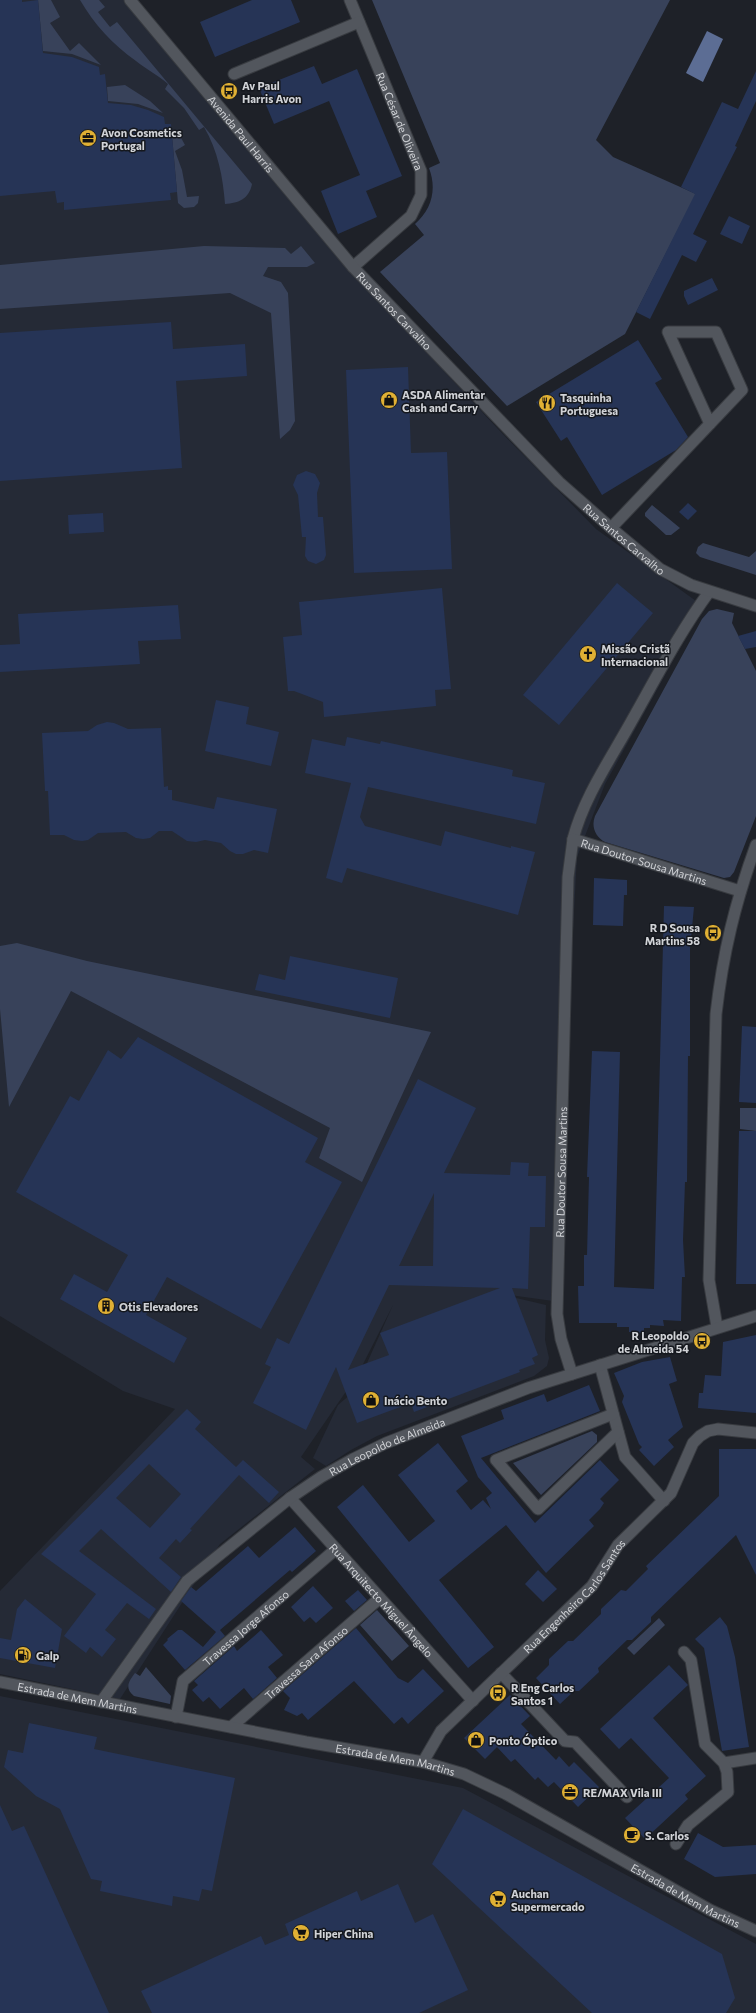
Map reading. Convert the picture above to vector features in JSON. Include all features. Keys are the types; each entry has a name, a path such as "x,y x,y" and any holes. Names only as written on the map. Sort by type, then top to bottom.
{"street":[{"name":"Avenida Paul Harris","path":"130,0 353,267"},
{"name":"Rua César de Oliveira","path":"350,0 421,171 421,195 411,216 353,267"},
{"path":"234,74 360,22"},
{"name":"Rua Santos Carvalho","path":"353,267 558,482 611,528 660,568 691,585 756,606"},
{"path":"611,528 710,424 742,390 716,332 668,332 710,424"},
{"path":"573,839 583,810 606,767 687,623 709,592"},
{"name":"Rua Doutor Sousa Martins","path":"572,1374 561,1339 557,1314 568,877 573,839 740,891"},
{"path":"717,1328 709,1280 716,1014 721,970 730,927 740,891 756,845"},
{"name":"Rua Leopoldo de Almeida","path":"101,1702 187,1581 290,1498 327,1474 386,1443 528,1388 756,1316"},
{"path":"600,1365 622,1450 630,1465 664,1501"},
{"path":"613,1414 496,1460 538,1510 618,1432"},
{"name":"Rua Engenheiro Carlos Santos","path":"423,1762 441,1731 592,1586 618,1545 664,1501 676,1484 693,1443 700,1436 708,1431 718,1430 756,1433"},
{"name":"Rua Arquitecto Miguel Ângelo","path":"290,1498 473,1701"},
{"name":"Travessa Jorge Afonso","path":"176,1716 183,1681 336,1549"},
{"name":"Travessa Sara Afonso","path":"231,1727 380,1598"},
{"path":"676,1844 688,1825 728,1792 727,1772 724,1764 706,1744 691,1660 684,1652"},
{"path":"501,1673 565,1741 575,1742 627,1796"},
{"name":"Estrada de Mem Martins","path":"0,1682 231,1727 423,1762 464,1774 493,1787 710,1910 756,1931"},
{"path":"724,1764 756,1758"}],"shaded area":[{"path":"0,0 124,0 343,263 498,429 596,529 703,606 605,784 577,857 553,1301 496,1293 546,1305 545,1340 549,1358 547,1366 534,1376 377,1436 326,1466 313,1458 338,1405 372,1376 367,1363 393,1305 358,1374 301,1457 315,1469 220,1544 120,1699 0,1674 0,1591 175,1409 123,1391 0,1316"},
{"path":"38,0 51,0 60,17 50,23 70,51 79,43 101,65 72,54 43,51"},
{"path":"80,0 99,0 105,7 98,12 110,27 117,22 252,184 246,197 235,203 225,204 219,164 213,145 204,127 199,130 184,108 165,89 168,84 128,55 112,41 98,26"},
{"path":"372,0 670,0 596,140 613,157 696,194 625,334 507,406 380,272 424,235 415,224 421,218 429,205 433,191 429,168 440,163"},
{"path":"707,31 723,39 703,82 686,73"},
{"path":"125,85 150,101 163,113 138,104 108,101 107,87"},
{"path":"172,136 180,136 185,145 175,151 182,170 187,197 199,196 198,203 194,207 184,208 178,203"},
{"path":"204,246 285,248 291,254 301,246 315,263 307,267 268,267 263,276 281,282 288,293 295,421 290,430 280,439 271,313 230,293 0,309 0,265"},
{"path":"652,505 680,528 671,535 666,535 645,516 645,513"},
{"path":"703,543 749,557 756,551 756,575 700,557 696,553 698,547"},
{"path":"717,609 734,613 732,623 756,671 756,816 734,872 730,877 724,878 605,842 596,834 593,824 595,816 702,619 709,611"},
{"path":"17,943 87,961 431,1032 362,1182 319,1158 330,1128 71,991 9,1107 0,1009 0,946"},
{"path":"740,1108 756,1108 756,1131 740,1129"},
{"path":"592,1431 597,1435 597,1442 541,1495 513,1463"},
{"path":"377,1610 409,1646 392,1661 360,1625"},
{"path":"659,1618 665,1625 634,1655 627,1648"},
{"path":"146,1667 171,1696 170,1704 134,1696 129,1690 128,1684 135,1673 140,1676"},
{"path":"0,1696 463,1788 756,1944 756,2013 0,2013"}],"building":[{"path":"0,0 22,0 22,2 38,0 43,53 72,57 99,67 100,75 105,74 108,103 131,105 148,110 164,117 165,124 171,124 177,192 170,193 171,200 64,210 64,202 57,203 55,191 0,196"},
{"path":"252,0 291,0 300,22 215,57 200,22"},
{"path":"314,66 322,84 357,69 402,176 366,191 377,217 338,234 321,191 360,175 329,101 274,124 259,88"},
{"path":"756,71 756,101 735,146 737,147 693,234 707,241 696,262 682,255 650,319 636,312 695,194 681,187 722,102 738,109"},
{"path":"729,216 750,226 742,244 720,234"},
{"path":"712,278 718,290 688,305 684,296 684,291"},
{"path":"171,322 173,349 245,344 247,376 176,381 182,468 0,481 0,333"},
{"path":"638,340 662,379 655,383 688,437 676,450 602,495 567,437 561,441 536,402"},
{"path":"408,367 411,453 447,452 452,569 354,573 346,370"},
{"path":"306,471 315,474 320,483 317,493 318,517 323,517 326,555 324,560 316,564 308,561 305,556 306,537 302,537 298,495 293,485 297,475"},
{"path":"688,503 697,511 688,520 679,512"},
{"path":"103,513 104,532 69,534 68,515"},
{"name":"Missão Cristã Internacional","path":"617,583 653,613 559,725 523,695"},
{"path":"442,588 451,689 435,690 436,706 324,717 323,702 294,691 288,691 283,637 302,635 299,602"},
{"path":"178,605 181,639 138,641 140,664 0,672 0,645 20,644 18,614"},
{"path":"756,631 756,647 745,649 738,636"},
{"path":"216,700 249,707 246,724 279,732 271,766 205,751"},
{"path":"107,722 114,723 128,729 161,728 164,787 168,786 168,790 172,790 172,800 214,809 217,797 277,809 268,853 254,850 243,854 236,854 221,843 205,840 196,842 187,841 172,831 159,831 150,838 143,839 136,838 126,832 98,833 88,840 82,841 74,840 64,835 50,835 48,791 45,791 42,733 88,731 97,725"},
{"path":"347,737 380,744 381,741 513,770 512,776 545,783 536,824 368,787 360,817 365,826 441,846 445,831 511,848 511,846 535,852 518,915 347,868 342,883 326,878 351,783 305,773 312,739 345,746"},
{"path":"594,878 627,880 627,895 624,895 623,926 593,925"},
{"path":"664,906 694,907 690,949 690,1056 688,1056 687,1182 685,1182 683,1240 685,1277 682,1277 681,1321 663,1320 664,1326 650,1325 650,1328 644,1328 644,1333 629,1332 629,1327 617,1327 617,1323 579,1323 578,1286 584,1286 584,1255 587,1255 589,1177 587,1177 592,1051 620,1052 614,1287 654,1289"},
{"path":"290,956 398,978 390,1018 255,990 259,974 285,980"},
{"path":"742,1026 756,1027 756,1103 739,1102"},
{"path":"138,1037 318,1138 305,1162 342,1182 261,1329 167,1277 146,1315 187,1338 174,1363 60,1299 74,1274 107,1292 128,1255 16,1192 70,1096 79,1101 108,1050 121,1059"},
{"path":"418,1079 476,1108 444,1173 510,1175 511,1162 529,1163 528,1176 546,1176 545,1227 530,1227 528,1289 512,1288 538,1355 532,1358 535,1364 519,1370 520,1372 414,1412 411,1403 357,1423 336,1367 306,1430 253,1403 271,1367 265,1364 277,1338 289,1344","holes":["434,1193 433,1266 399,1266","389,1285 500,1288 380,1333 389,1355 348,1370"]},
{"path":"739,1131 756,1131 756,1284 736,1284"},
{"path":"756,1335 756,1413 698,1408 699,1393 703,1393 705,1375 721,1376 723,1342"},
{"path":"670,1357 677,1381 669,1384 683,1427 668,1440 674,1447 654,1466 639,1450 642,1447 639,1444 622,1402 624,1396 614,1373 642,1362"},
{"path":"589,1385 600,1411 481,1458 535,1523 600,1460 619,1480 600,1499 604,1503 589,1520 594,1526 546,1573 506,1525 439,1580 494,1647 468,1668 337,1507 363,1485 409,1542 435,1521 398,1475 438,1443 468,1481 456,1491 471,1510 483,1500 491,1509 486,1498 492,1493 478,1477 461,1436 504,1419 501,1410 544,1394 547,1402"},
{"path":"187,1409 201,1422 195,1429 236,1467 243,1460 279,1492 269,1503 239,1475 190,1529 192,1530 180,1543 176,1539 159,1558 181,1577 171,1592 101,1529 79,1551 156,1609 149,1619 127,1603 105,1630 116,1639 102,1657 90,1647 86,1653 64,1636 96,1594 41,1554","holes":["149,1464 181,1494 150,1528 116,1498"]},
{"path":"719,1449 756,1449 756,1575 736,1535 651,1617 651,1622 632,1640 627,1640 598,1668 599,1672 579,1691 574,1691 560,1704 536,1678 549,1665 549,1659 568,1641 573,1641 601,1614 601,1609 621,1590 626,1591 648,1569 646,1566 719,1496"},
{"path":"295,1527 316,1551 292,1572 290,1570 220,1630 225,1636 185,1670 163,1645 168,1640 167,1639 178,1630 182,1630 203,1647 216,1632 181,1601 191,1587 196,1591 248,1546 259,1558"},
{"path":"538,1570 557,1589 543,1602 525,1584"},
{"path":"313,1586 333,1608 316,1623 310,1617 304,1622 291,1607"},
{"path":"358,1590 367,1600 354,1611 345,1601"},
{"path":"25,1599 62,1629 55,1668 0,1658 0,1638 11,1640 17,1609"},
{"path":"720,1617 727,1626 735,1657 749,1747 722,1751 704,1648 695,1639"},
{"path":"356,1628 398,1678 408,1683 423,1669 444,1691 408,1724 402,1717 394,1724 354,1681 308,1720 302,1713 297,1716 284,1710 290,1698 283,1691"},
{"path":"261,1630 283,1655 268,1667 277,1678 253,1699 244,1688 220,1709 209,1697 203,1702 192,1690 198,1685 194,1681 234,1646 237,1651"},
{"path":"669,1665 688,1685 653,1718 706,1776 685,1795 688,1799 645,1839 625,1818 669,1778 631,1738 619,1749 600,1729"},
{"path":"510,1695 530,1716 521,1724 556,1760 559,1756 569,1767 574,1762 599,1787 578,1807 554,1782 548,1787 538,1777 535,1780 515,1759 511,1762 497,1747 485,1759 464,1738"},
{"path":"29,1723 97,1737 94,1749 235,1778 212,1891 202,1889 199,1901 173,1896 172,1906 100,1891 102,1881 91,1879 60,1809 36,1796 4,1767 8,1750 23,1753"},
{"path":"0,1805 12,1831 24,1826 109,2013 0,2013"},
{"path":"463,1809 722,1954 735,1998 726,2013 592,2013 432,1864"},
{"path":"698,1833 723,1847 756,1845 756,1874 715,1877 684,1859"},
{"path":"398,1884 415,1923 433,1914 468,1990 419,2013 152,2013 141,1991 261,1936 265,1945 289,1935 285,1924 357,1891 361,1901"}],"place":[{"name":"Av Paul Harris Avon","path":"229,91"},
{"name":"Avon Cosmetics Portugal","path":"88,138"},
{"name":"ASDA Alimentar Cash and Carry","path":"389,400"},
{"name":"Tasquinha Portuguesa","path":"547,403"},
{"name":"Missão Cristã Internacional","path":"588,654"},
{"name":"R D Sousa Martins 58","path":"713,933"},
{"name":"Otis Elevadores","path":"106,1306"},
{"name":"R Leopoldo de Almeida 54","path":"702,1341"},
{"name":"Inácio Bento","path":"371,1400"},
{"name":"Galp","path":"23,1655"},
{"name":"R Eng Carlos Santos 1","path":"498,1693"},
{"name":"Ponto Óptico","path":"476,1740"},
{"name":"RE/MAX Vila III","path":"570,1792"},
{"name":"S. Carlos","path":"632,1835"},
{"name":"Auchan Supermercado","path":"498,1899"},
{"name":"Hiper China","path":"301,1933"}]}
